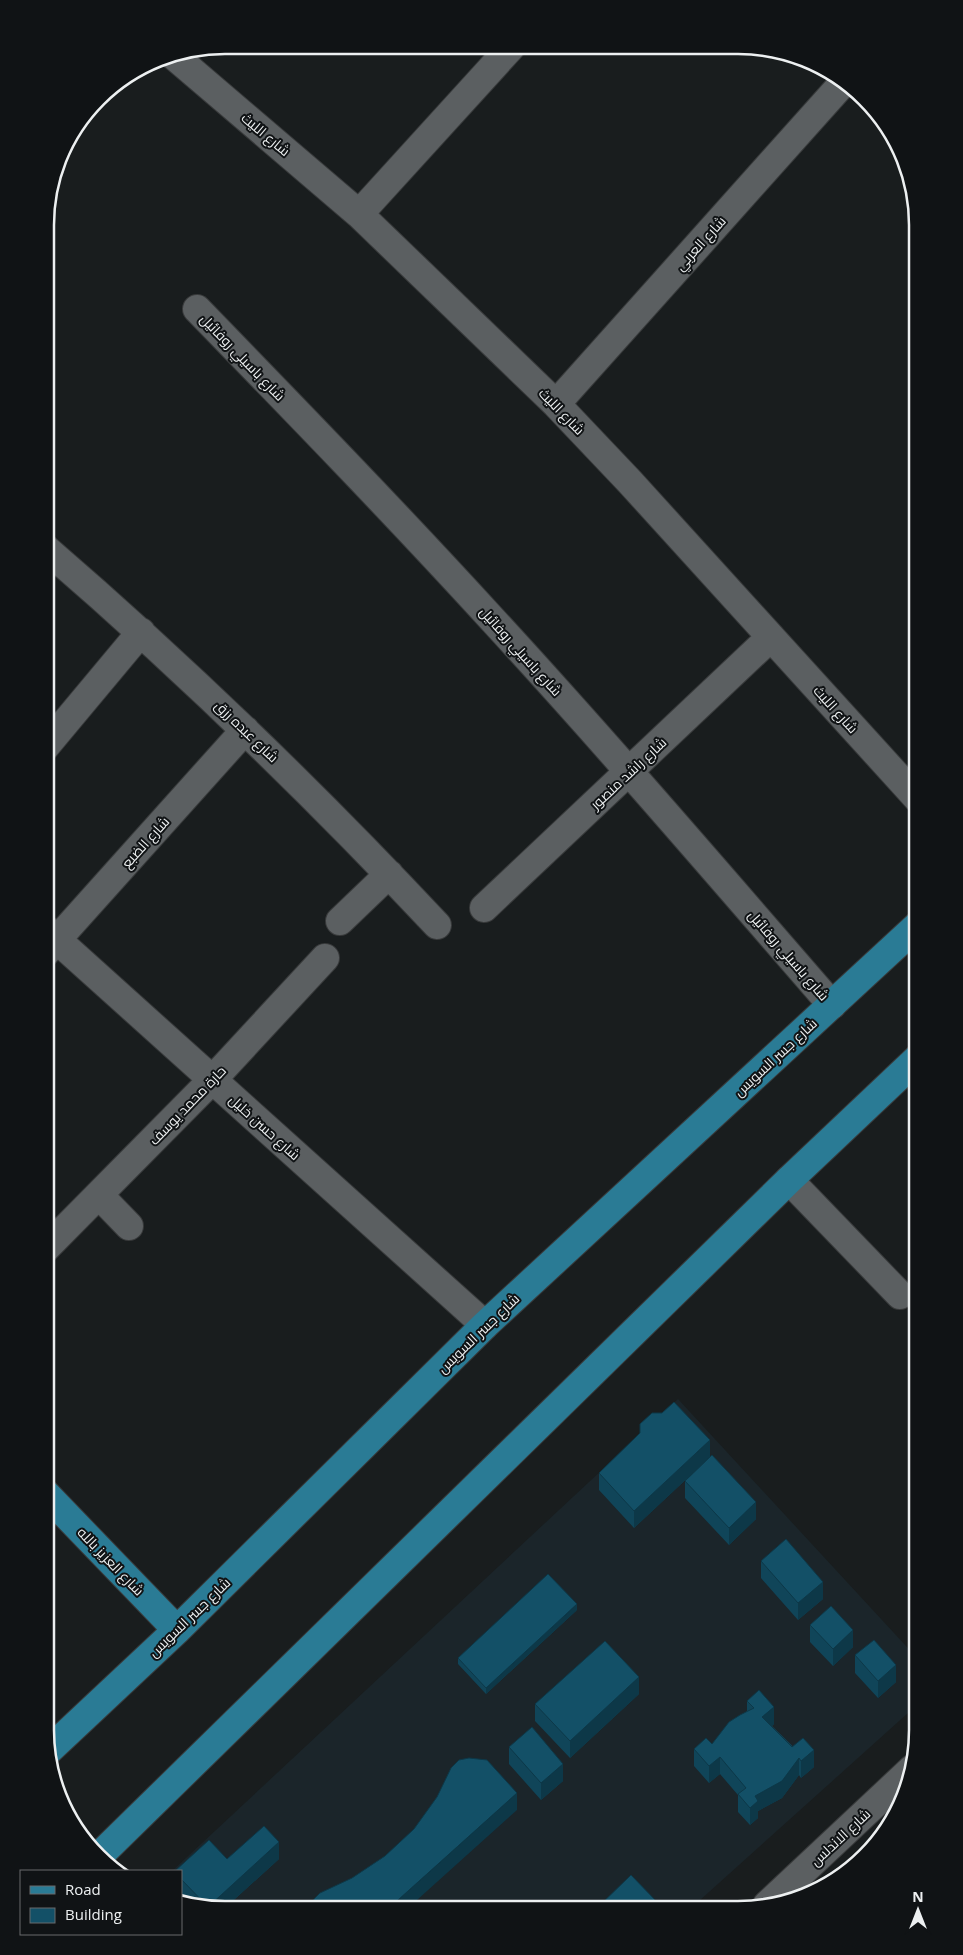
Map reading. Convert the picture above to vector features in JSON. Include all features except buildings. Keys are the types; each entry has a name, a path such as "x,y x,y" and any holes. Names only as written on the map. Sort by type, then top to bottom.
{"main road":[{"name":"شارع جسر السويس","path":"54,1744 177,1630 485,1325 909,933"},
{"path":"104,1851 789,1180 909,1067"},
{"name":"شارع العزيز بالله","path":"54,1502 177,1630"}],"street":[{"path":"359,214 505,54"},
{"name":"شارع الليث","path":"179,60 359,214 556,404 909,789"},
{"name":"شارع العربي","path":"556,404 839,87"},
{"name":"شارع باسيلي روفائيل","path":"198,309 485,611 629,771 832,1004"},
{"name":"شارع عبده رزق","path":"54,556 141,632 246,730 437,925"},
{"path":"54,736 141,632"},
{"name":"شارع راشد منصور","path":"484,908 771,637"},
{"name":"شارع الضبع","path":"54,936 246,730"},
{"path":"340,921 389,874"},
{"name":"شارع حسن خليل","path":"54,945 213,1079 485,1325"},
{"name":"حارة محمد يوسف","path":"54,1240 213,1079 325,958"},
{"path":"789,1180 900,1295"},
{"path":"98,1195 129,1226"},
{"name":"شارع الاندلس","path":"776,1897 901,1780"}],"shaded area":[{"path":"678,1399 909,1649 909,1712 699,1901 203,1900 182,1895 182,1870 173,1870"}]}
